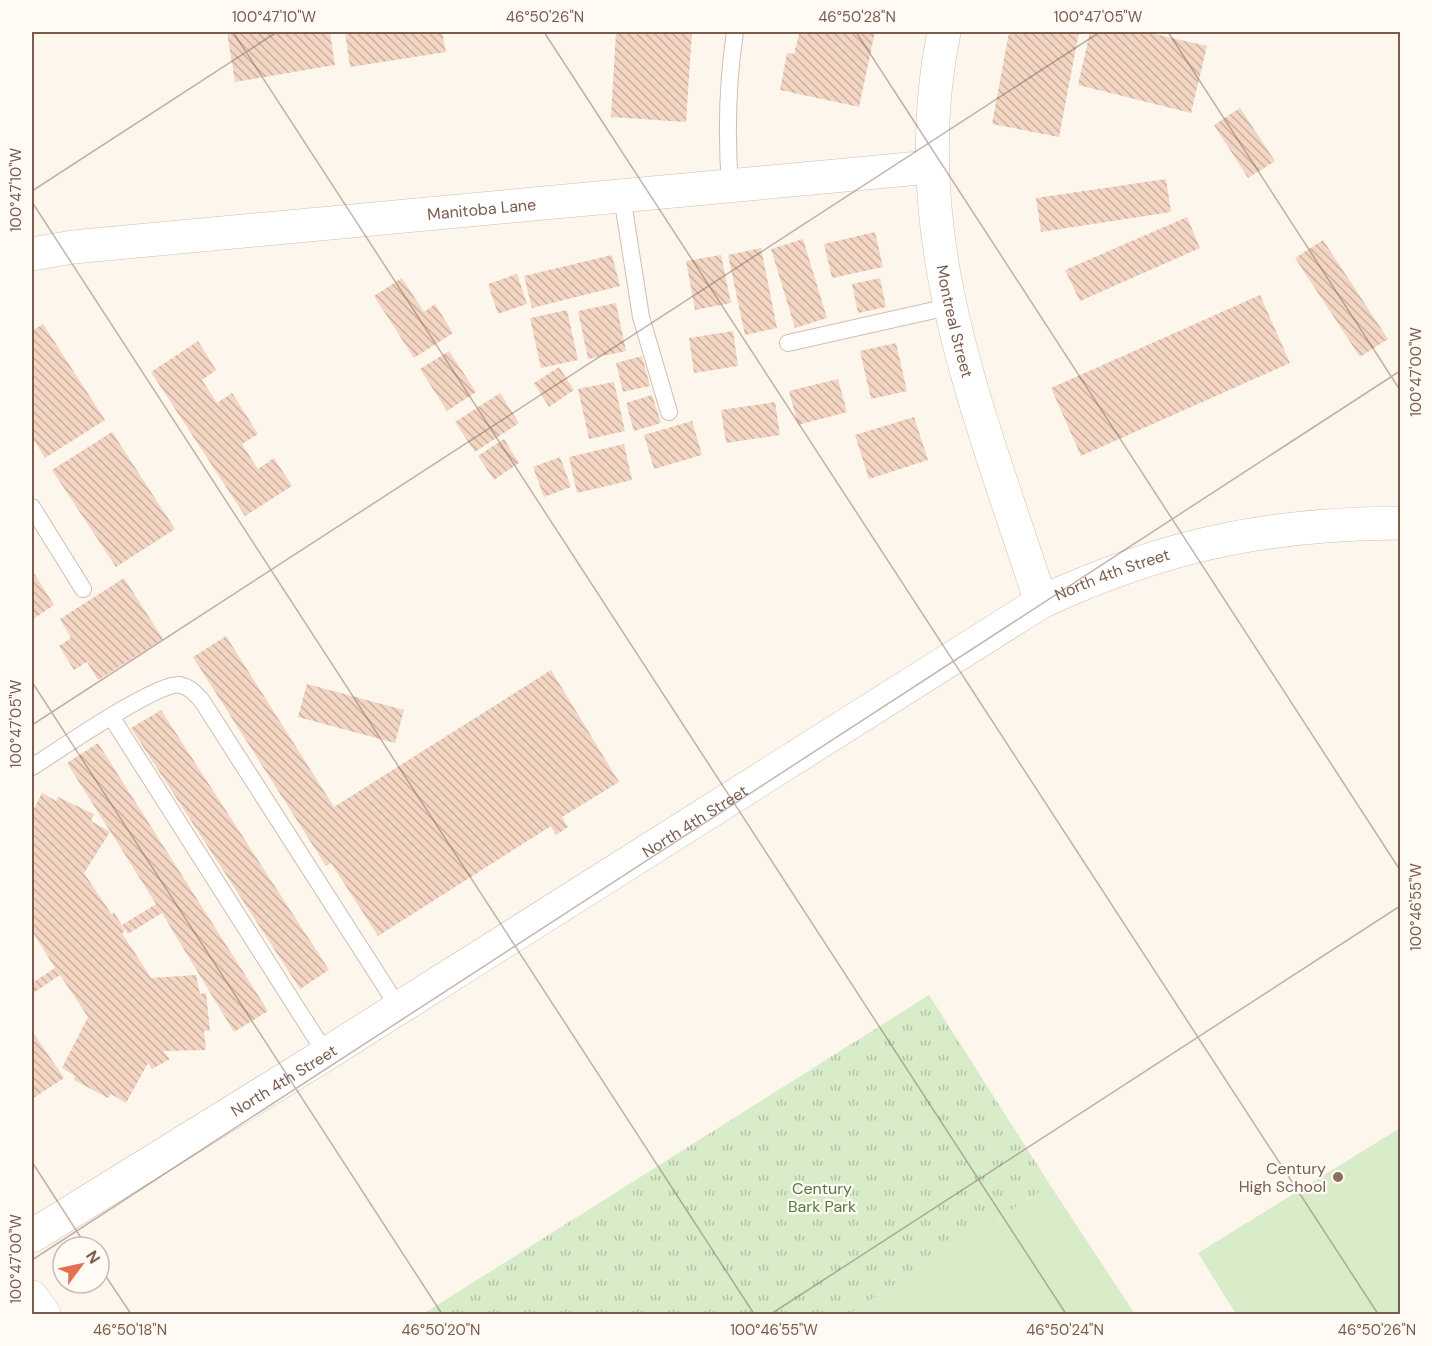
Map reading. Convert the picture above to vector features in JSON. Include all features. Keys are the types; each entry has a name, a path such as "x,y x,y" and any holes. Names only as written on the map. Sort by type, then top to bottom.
{"street":[{"name":"Montreal Street","path":"944,32 934,92 931,167 936,237 948,307 1041,602"},
{"name":"Manitoba Lane","path":"32,254 73,247 931,167"},
{"name":"North 4th Street","path":"32,1236 327,1054 1041,602 1157,556 1235,536 1321,526 1401,523"},
{"path":"32,1297 44,1314"}],"lane":[{"path":"730,186 726,124 728,74 735,32"},
{"path":"622,196 639,307 669,412"},
{"path":"788,343 948,307"},
{"path":"32,507 83,589"},
{"path":"32,767 165,687 179,685 192,690 202,701 399,1008"},
{"path":"112,718 327,1054"}],"green space":[{"name":"Century Bark Park","path":"929,995 1050,1185 849,1314 423,1314"},
{"name":"Century High School","path":"1400,1128 1400,1314 1236,1314 1198,1253"},
{"path":"1050,1185 1135,1314 849,1314"}],"building":[{"path":"227,32 330,32 335,65 235,82"},
{"path":"345,32 442,32 446,52 350,67"},
{"path":"616,32 692,32 686,122 611,117"},
{"path":"875,32 859,107 780,90 787,53 794,54 799,34 789,33"},
{"path":"1009,32 1079,32 1059,137 992,124"},
{"path":"1090,32 1146,32 1207,46 1191,113 1078,85"},
{"path":"1240,108 1275,161 1248,178 1214,125"},
{"path":"1166,179 1171,212 1041,232 1036,198"},
{"path":"1187,217 1200,248 1080,301 1065,270"},
{"path":"875,232 883,267 832,278 824,244"},
{"path":"803,239 827,318 795,328 771,249"},
{"path":"1323,240 1388,339 1360,357 1295,258"},
{"path":"761,248 777,328 745,335 728,255"},
{"path":"612,255 620,286 532,308 524,276"},
{"path":"721,255 731,303 695,310 686,261"},
{"path":"517,274 527,304 498,314 488,284"},
{"path":"402,278 424,312 435,304 453,333 414,358 374,296"},
{"path":"880,278 886,307 858,313 852,284"},
{"path":"1260,295 1290,363 1081,456 1051,388"},
{"path":"616,303 626,351 588,359 578,311"},
{"path":"567,310 578,360 541,368 530,318"},
{"path":"43,324 105,420 45,458 32,437 32,331"},
{"path":"733,331 738,366 694,373 689,338"},
{"path":"198,341 216,370 202,380 217,403 232,393 258,434 242,444 258,469 274,458 292,486 245,516 151,372"},
{"path":"896,343 907,391 871,399 860,351"},
{"path":"449,351 476,392 447,411 420,369"},
{"path":"642,356 650,386 623,392 616,363"},
{"path":"559,367 574,390 549,407 534,383"},
{"path":"838,379 847,412 798,425 789,391"},
{"path":"614,382 625,431 589,439 578,389"},
{"path":"500,393 519,423 475,452 455,422"},
{"path":"652,395 661,423 634,431 626,403"},
{"path":"775,402 780,435 726,443 721,410"},
{"path":"914,417 928,460 869,479 855,435"},
{"path":"692,421 702,455 654,469 644,435"},
{"path":"112,432 175,529 116,567 52,470"},
{"path":"504,439 519,463 494,480 478,456"},
{"path":"624,444 632,480 577,493 569,457"},
{"path":"560,457 571,487 544,497 533,467"},
{"path":"32,570 54,605 32,620"},
{"path":"124,578 163,639 98,680 87,662 74,670 59,646 71,638 60,619"},
{"path":"226,636 334,807 551,670 619,782 562,817 568,827 556,835 551,826 378,936 331,863 326,866 193,657"},
{"path":"307,684 404,710 395,743 298,717"},
{"path":"161,710 329,970 300,989 131,728"},
{"path":"98,743 268,1011 234,1032 162,913 128,934 122,925 156,904 67,763"},
{"path":"42,793 56,801 58,797 94,814 91,821 110,832 84,873 112,915 114,912 125,931 122,933 151,978 196,975 200,994 206,993 210,1031 204,1031 206,1050 163,1051 170,1059 152,1069 148,1063 126,1103 111,1094 108,1098 74,1080 75,1076 62,1068 88,1017 60,975 32,994 32,983 55,968 32,931 32,813"},
{"path":"32,1031 64,1078 32,1099"}],"place":[{"name":"Century High School","path":"1338,1177"}]}
